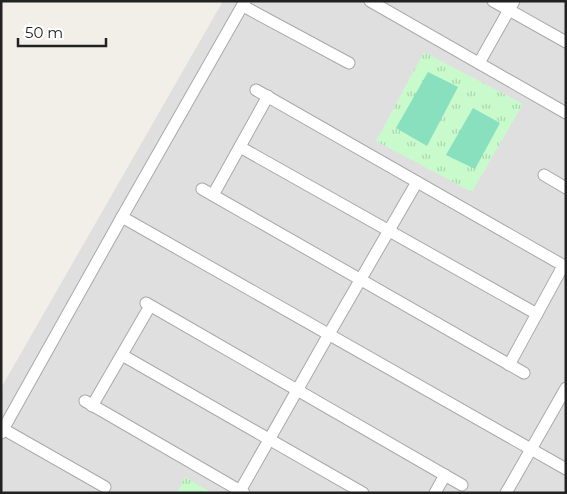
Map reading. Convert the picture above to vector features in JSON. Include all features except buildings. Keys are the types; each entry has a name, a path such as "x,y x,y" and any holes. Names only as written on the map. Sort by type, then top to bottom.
{"street":[{"path":"370,1 566,114"},
{"path":"493,1 511,6 566,42"},
{"path":"105,487 2,431 244,4 349,63"},
{"path":"478,64 511,6"},
{"path":"256,90 565,267 509,365"},
{"path":"213,195 268,96"},
{"path":"240,146 537,314"},
{"path":"544,175 566,188"},
{"path":"417,182 328,334 297,390 269,439 242,492 88,404 122,355 148,305 297,390 462,485"},
{"path":"202,189 524,373"},
{"path":"122,217 566,469"},
{"path":"122,355 363,493"},
{"path":"506,493 566,388"},
{"path":"435,493 445,475"}],"shaded area":[{"path":"223,1 566,1 566,493 1,493 1,388"}],"green space":[{"path":"424,52 523,104 472,192 376,141"},
{"path":"428,72 458,87 427,146 396,128"},
{"path":"473,108 500,123 475,169 446,155"},
{"path":"185,477 212,493 177,493"}]}
